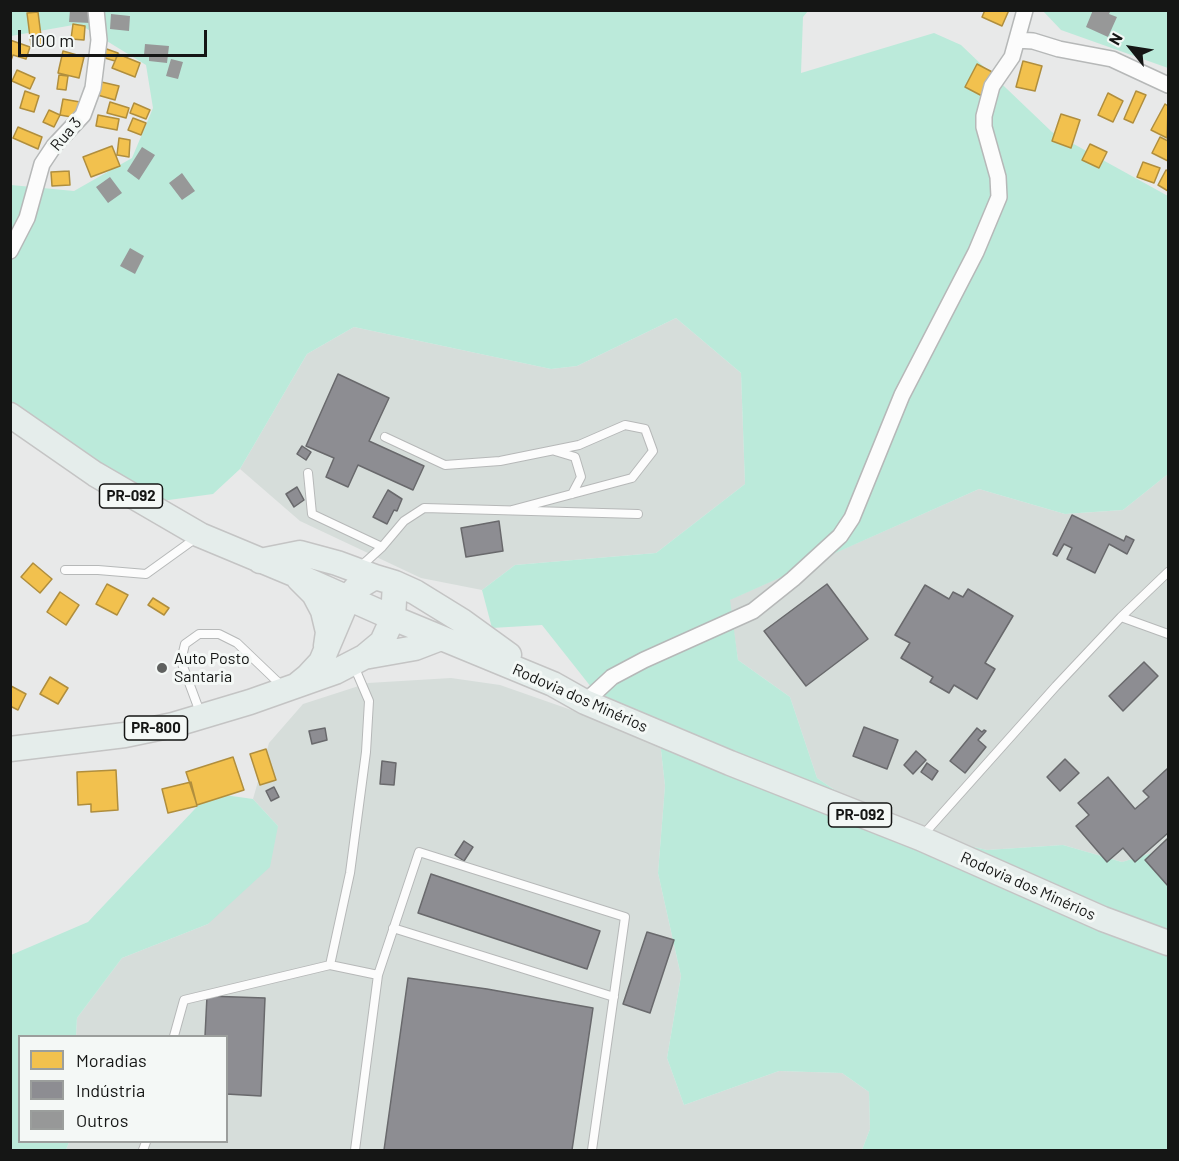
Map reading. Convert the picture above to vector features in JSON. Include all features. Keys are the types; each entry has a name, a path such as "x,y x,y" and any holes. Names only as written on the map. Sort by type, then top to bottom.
{"main road":[{"name":"Rodovia dos Minérios","path":"10,415 95,474 200,535 553,684 585,702 730,763 920,838 1103,919 1168,943"},
{"path":"260,561 300,553 415,592 462,621 553,684"},
{"path":"296,575 314,594 326,621 328,632 321,662"},
{"path":"349,599 355,589 376,577"},
{"path":"376,577 393,618"},
{"name":"PR-800","path":"291,687 308,676 321,662 349,599"},
{"name":"PR-800","path":"10,749 125,735 173,725 335,672 382,642 393,618"},
{"path":"358,659 415,648 441,638"}],"street":[{"name":"Rua 3","path":"10,250 27,218 42,164 54,146 83,115 90,97 99,40 96,10"},
{"path":"585,702 612,677 644,660 753,611 793,579 840,536 852,518 902,395 976,252 999,197 998,177 984,127 984,116 992,86 1012,57 1024,10"},
{"path":"1017,40 1033,41 1059,49 1112,59 1168,85"}],"lane":[{"path":"385,437 445,465 500,461 579,445 625,425 645,429 653,451 632,478 512,510"},
{"path":"552,450 576,457 581,477 572,494"},
{"path":"308,473 312,514 382,547"},
{"path":"376,577 382,547 404,521 424,508 638,514"},
{"path":"65,570 146,574 200,535"},
{"path":"920,838 970,780 1121,616 1168,572"},
{"path":"1121,616 1168,634"},
{"path":"202,716 181,661 185,644 200,634 219,634 237,643 291,687"},
{"path":"330,965 350,873 366,752 369,701 358,659"},
{"path":"355,1150 378,975 419,852 625,917 592,1150"},
{"path":"393,928 614,997"},
{"path":"174,1035 184,1000 330,965 378,975"}],"shaded area":[{"path":"676,318 741,373 745,484 656,553 515,565 482,590 421,578 300,521 240,469 307,354 354,327 551,369 577,366"},
{"path":"1168,474 1168,848 1122,862 1063,845 987,850 946,841 851,801 817,778 790,697 738,660 729,600 979,489 1065,514 1123,510"},
{"path":"451,678 500,685 660,741 665,786 658,873 681,976 667,1058 684,1105 779,1071 842,1073 869,1092 870,1129 862,1150 66,1150 69,1143 228,1143 228,1035 76,1035 77,1018 122,958 208,924 278,826 253,799 269,743 303,704 368,683"}],"green space":[{"path":"11,10 808,11 803,17 801,73 934,33 961,45 1052,132 1168,196 1168,474 1123,510 1065,514 979,489 730,600 738,660 790,697 817,778 851,801 946,841 987,850 1063,845 1122,862 1168,848 1168,1150 862,1150 870,1129 869,1092 842,1073 779,1071 684,1105 667,1058 681,976 658,873 665,786 660,741 595,692 542,625 492,628 482,590 515,565 656,553 745,484 741,373 676,318 577,366 551,369 354,327 307,354 240,469 213,494 154,502 10,403 11,185 74,191 132,158 153,108 146,65 79,24 11,36"},
{"path":"1043,11 1168,11 1168,68 1061,30"},
{"path":"210,793 253,799 278,826 270,867 208,924 122,958 77,1018 76,1035 18,1035 18,1143 69,1143 66,1150 11,1150 11,955 88,922"}],"building: Moradias":[{"path":"985,10 1009,10 1002,26 982,17"},
{"path":"38,12 42,44 31,45 27,13"},
{"path":"73,24 85,26 84,40 71,39"},
{"path":"10,40 30,47 26,59 13,55 10,63"},
{"path":"101,47 118,53 115,61 98,56"},
{"path":"63,51 84,57 79,78 58,73"},
{"path":"118,54 140,63 135,77 112,68"},
{"path":"1023,61 1042,66 1035,91 1016,87"},
{"path":"977,64 996,74 984,97 965,87"},
{"path":"17,70 35,78 30,89 12,81"},
{"path":"59,75 68,76 66,90 57,89"},
{"path":"97,81 119,86 115,100 94,94"},
{"path":"25,91 39,96 34,112 20,108"},
{"path":"1136,91 1146,95 1133,123 1124,119"},
{"path":"1108,93 1123,101 1113,122 1098,115"},
{"path":"63,99 80,102 77,118 60,115"},
{"path":"110,102 129,108 126,118 107,113"},
{"path":"134,103 150,110 146,119 130,113"},
{"path":"1165,104 1168,106 1167,138 1151,130"},
{"path":"49,110 60,115 54,127 43,122"},
{"path":"1061,114 1080,120 1071,148 1052,141"},
{"path":"98,115 119,119 117,130 96,126"},
{"path":"133,118 146,123 141,135 128,130"},
{"path":"18,127 42,137 38,149 13,138"},
{"path":"1160,137 1168,141 1168,161 1152,153"},
{"path":"119,138 130,140 129,157 117,155"},
{"path":"1090,144 1107,152 1099,168 1082,160"},
{"path":"112,146 120,166 91,177 83,157"},
{"path":"1143,162 1160,168 1154,183 1137,177"},
{"path":"1166,170 1168,171 1168,191 1158,185"},
{"path":"69,171 70,185 52,186 51,172"},
{"path":"33,563 52,579 40,593 21,577"},
{"path":"107,584 128,595 117,615 96,604"},
{"path":"60,592 79,605 66,625 47,612"},
{"path":"153,598 169,608 164,615 148,605"},
{"path":"50,677 68,688 58,704 40,694"},
{"path":"11,686 26,694 18,710 10,706"},
{"path":"266,749 276,780 260,785 250,754"},
{"path":"233,757 244,790 197,805 186,772"},
{"path":"116,770 118,810 91,812 91,804 78,805 77,772"},
{"path":"191,782 197,806 168,813 162,789"}],"building: Indústria":[{"path":"338,374 389,398 369,441 424,466 413,490 358,465 348,487 326,477 334,458 306,446"},
{"path":"302,446 311,452 306,460 297,454"},
{"path":"297,487 304,500 294,507 286,494"},
{"path":"388,490 402,499 397,511 394,510 387,524 373,517"},
{"path":"1072,515 1124,541 1126,536 1134,540 1127,554 1109,544 1095,573 1067,559 1072,548 1064,544 1057,556 1053,554"},
{"path":"499,521 503,551 466,557 461,528"},
{"path":"827,584 868,639 806,686 764,631"},
{"path":"925,585 949,599 953,592 963,597 968,589 1013,616 985,663 995,669 977,699 954,685 949,693 930,682 933,677 901,658 910,643 895,635"},
{"path":"1144,662 1158,676 1123,711 1109,696"},
{"path":"864,727 898,740 887,769 853,756"},
{"path":"325,728 327,740 312,744 309,731"},
{"path":"977,728 982,732 986,731 978,740 986,747 965,773 950,761"},
{"path":"916,751 926,760 913,774 904,765"},
{"path":"1065,759 1079,773 1060,791 1047,777"},
{"path":"382,761 396,763 394,785 380,784"},
{"path":"927,763 938,771 932,780 921,772"},
{"path":"1168,768 1168,833 1135,862 1123,848 1107,862 1076,826 1089,815 1078,803 1108,777 1135,809 1149,797 1143,791"},
{"path":"274,787 279,797 271,801 266,791"},
{"path":"1167,839 1168,841 1168,886 1145,860"},
{"path":"464,841 473,847 464,861 455,855"},
{"path":"431,874 600,931 587,969 418,913"},
{"path":"647,932 674,940 650,1013 623,1004"},
{"path":"408,978 593,1008 572,1150 384,1150"},
{"path":"207,996 265,998 261,1096 228,1094 228,1035 205,1035"}],"building: Outros":[{"path":"70,10 92,10 91,23 69,22"},
{"path":"1093,10 1111,10 1109,14 1117,17 1108,37 1086,27"},
{"path":"111,14 130,16 129,31 110,29"},
{"path":"145,44 169,46 167,63 149,61 149,55 144,55"},
{"path":"171,59 183,62 178,79 166,76"},
{"path":"142,147 155,155 139,180 127,171"},
{"path":"182,173 195,191 182,200 169,183"},
{"path":"110,177 122,193 108,203 96,187"},
{"path":"130,248 144,256 135,274 120,266"}],"place":[{"name":"Auto Posto Santaria","path":"162,668"}]}
